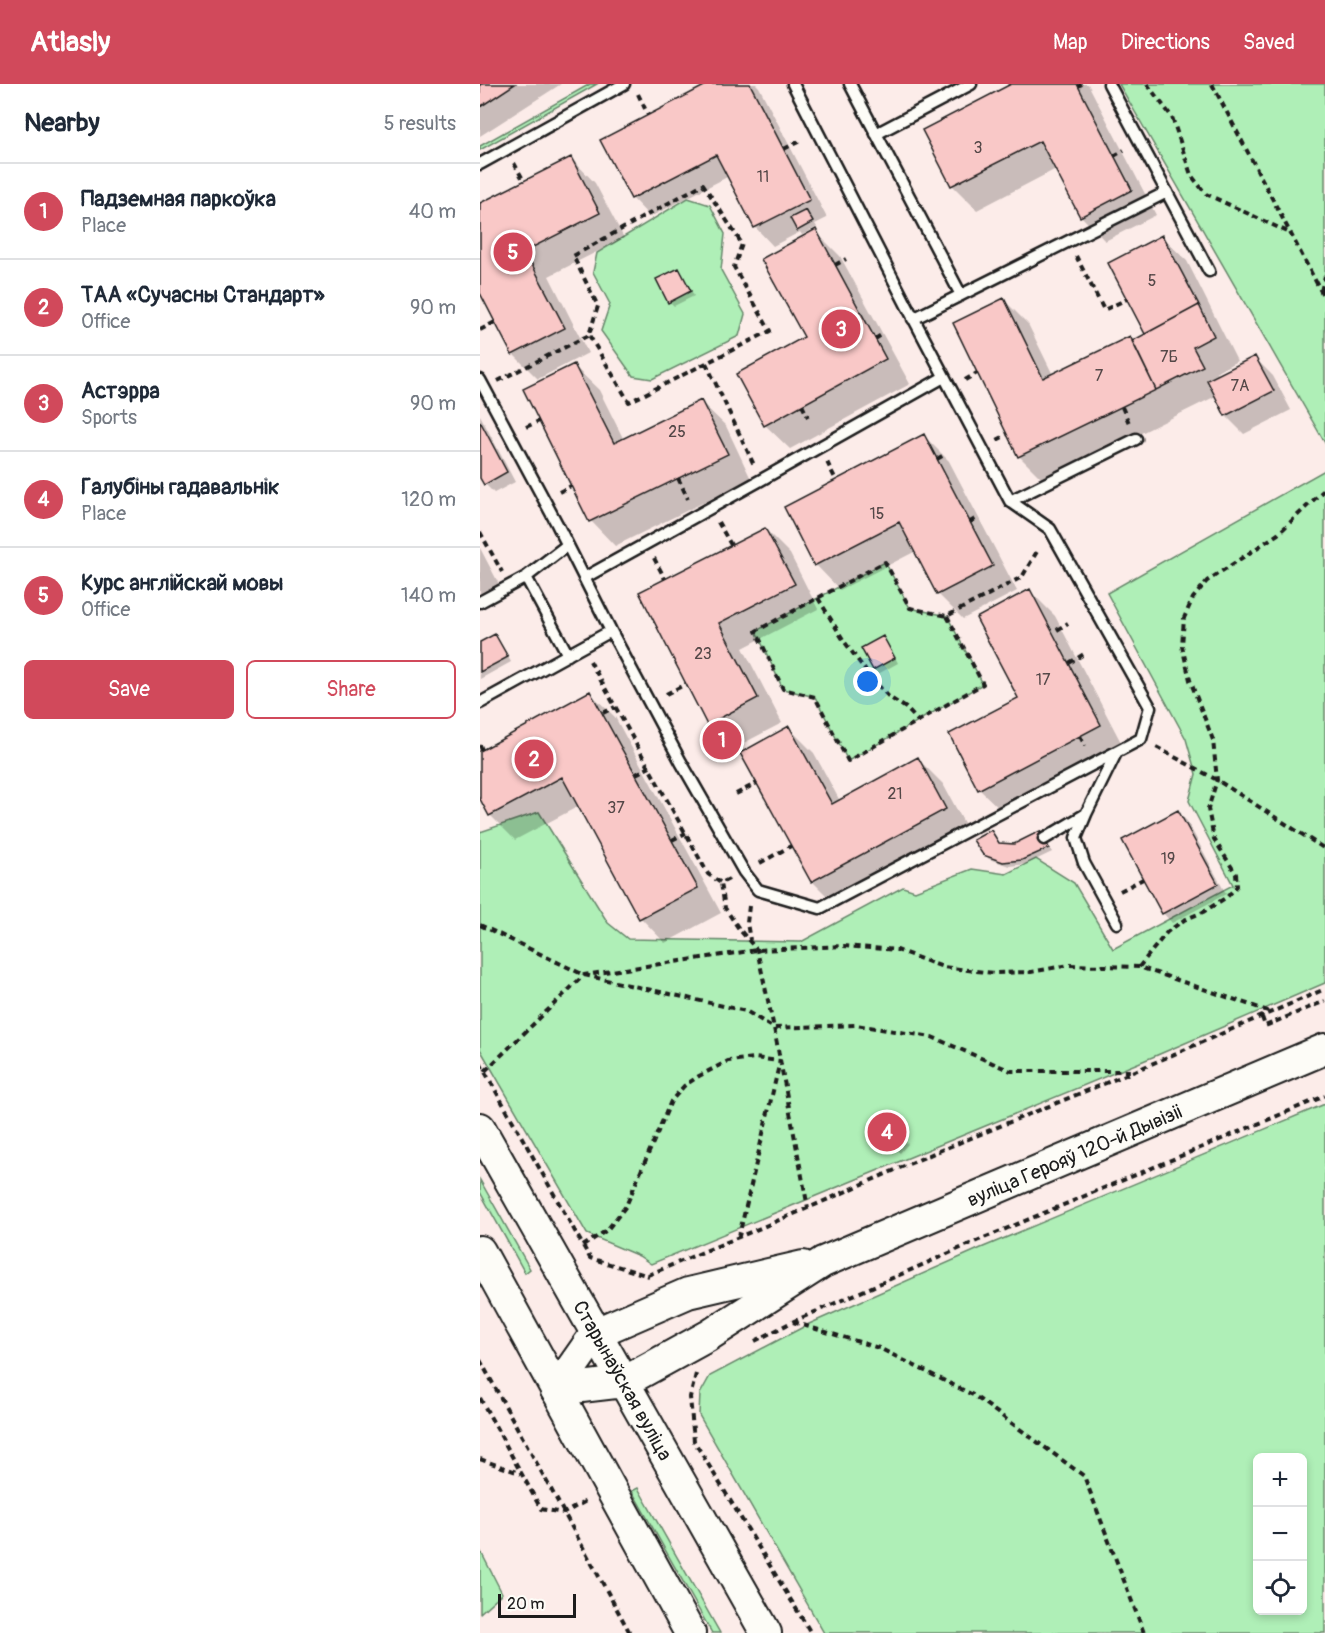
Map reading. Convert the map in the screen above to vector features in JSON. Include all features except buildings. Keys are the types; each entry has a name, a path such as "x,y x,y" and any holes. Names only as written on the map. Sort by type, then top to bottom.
{"street":[{"name":"вуліца Герояў 120-й Дывізіі","path":"624,1382 708,1336 823,1262 1325,1049"},
{"name":"Старынаўская вуліца","path":"480,1128 766,1633"},
{"path":"480,1251 690,1633"},
{"name":"вуліца Герояў 120-й Дывізіі","path":"596,1333 688,1293 823,1262"},
{"path":"556,1390 596,1333"},
{"path":"556,1390 624,1382"}],"lane":[{"path":"480,164 624,84"},
{"path":"480,380 687,772 744,872 758,890 820,908 1141,739 1150,706 1050,529 1010,501 913,319 794,84"},
{"path":"850,84 961,295"},
{"path":"876,134 971,84"},
{"path":"1109,84 1209,271"},
{"path":"913,319 1167,192"},
{"path":"584,578 944,377"},
{"path":"1010,501 1136,439"},
{"path":"480,602 526,577 566,546"},
{"path":"526,577 568,655"},
{"path":"480,703 611,631"},
{"path":"1116,753 1076,838 1084,863 1117,923"},
{"path":"1044,839 1086,814"}],"path":[{"path":"633,84 648,115"},
{"path":"1147,84 1172,117 1191,175 1206,194 1292,234"},
{"path":"1212,84 1325,299"},
{"path":"495,383 589,335 598,306 573,256 703,184 742,244 734,267 770,331 629,402 589,335"},
{"path":"1068,241 1104,310 1127,299"},
{"path":"835,265 846,259"},
{"path":"1321,292 1325,276"},
{"path":"480,330 495,322"},
{"path":"875,339 883,334"},
{"path":"706,363 761,480"},
{"path":"802,405 808,417"},
{"path":"519,431 539,421"},
{"path":"937,459 944,456"},
{"path":"1138,967 1167,932 1227,897 1237,886 1236,874 1214,839 1208,809 1217,780 1213,740 1190,680 1182,646 1184,618 1193,598 1208,581 1278,534 1325,489"},
{"path":"711,508 731,545"},
{"path":"970,522 977,518"},
{"path":"947,616 983,684 848,761 815,697 783,689 756,631 885,562 910,608 947,616 1022,577 1050,529"},
{"path":"480,532 500,568 507,587"},
{"path":"818,598 868,674 889,697 906,708 918,721"},
{"path":"1056,630 1068,623"},
{"path":"1069,663 1084,654"},
{"path":"590,660 708,874 721,883"},
{"path":"666,693 686,684"},
{"path":"603,714 616,706"},
{"path":"1080,736 1085,746"},
{"path":"636,774 650,767"},
{"path":"1195,769 1217,780 1325,849"},
{"path":"736,794 757,783"},
{"path":"672,840 686,832"},
{"path":"773,856 791,846"},
{"path":"1104,900 1143,879"},
{"path":"750,941 747,923 750,902 758,890"},
{"path":"725,908 757,950 808,1208"},
{"path":"480,925 584,975 746,1011 774,1028 856,1025 932,1037 1011,1071 1135,1071"},
{"path":"485,1071 584,975 757,950 844,946 897,950 943,967 994,973 1031,972 1069,964 1138,967 1271,1012"},
{"path":"480,1063 590,1258 648,1275 1325,989"},
{"path":"1262,1017 1265,1026 1325,1001"},
{"path":"583,1246 607,1230 626,1206 671,1101 684,1086 728,1061 755,1058 780,1061"},
{"path":"739,1237 780,1061"},
{"path":"754,1342 792,1322 1085,1195 1325,1096"},
{"path":"648,1275 661,1305"},
{"path":"792,1322 879,1348 973,1395 1084,1476 1144,1633"},
{"path":"682,1350 696,1373 690,1397 694,1441 811,1633"},
{"path":"480,1360 630,1633"},
{"path":"480,1398 542,1509 564,1513"},
{"path":"480,1459 522,1474"}],"green space":[{"path":"590,84 597,84 480,150 480,146"},
{"path":"1119,84 1325,84 1325,443"},
{"path":"688,198 710,205 725,234 721,270 745,314 739,336 652,379 633,376 601,331 610,304 593,272 597,253"},
{"path":"1325,470 1325,983 1155,1056 651,1264 639,1256 587,1234 480,1049 480,832 539,812 608,923 628,939 801,942 903,887 915,891 972,869 1006,874 1036,859 1074,883 1113,949 1233,885 1189,801 1196,774 1186,739 1107,593"},
{"path":"885,562 910,608 947,616 983,684 848,761 815,697 783,689 756,631"},
{"path":"1325,1104 1325,1633 824,1633 699,1415 700,1394 710,1376 809,1324 981,1248"},
{"path":"480,1180 530,1269 525,1273 480,1192"},
{"path":"638,1488 720,1633 712,1633 632,1491"},
{"path":"480,1550 502,1593 480,1613"}],"place":[{"name":"Курс англійскай мовы","path":"513,252"},
{"name":"Астэрра","path":"841,329"},
{"name":"Падземная паркоўка","path":"722,740"},
{"name":"ТАА «Сучасны Стандарт»","path":"534,759"},
{"name":"Галубіны гадавальнік","path":"887,1132"}]}
